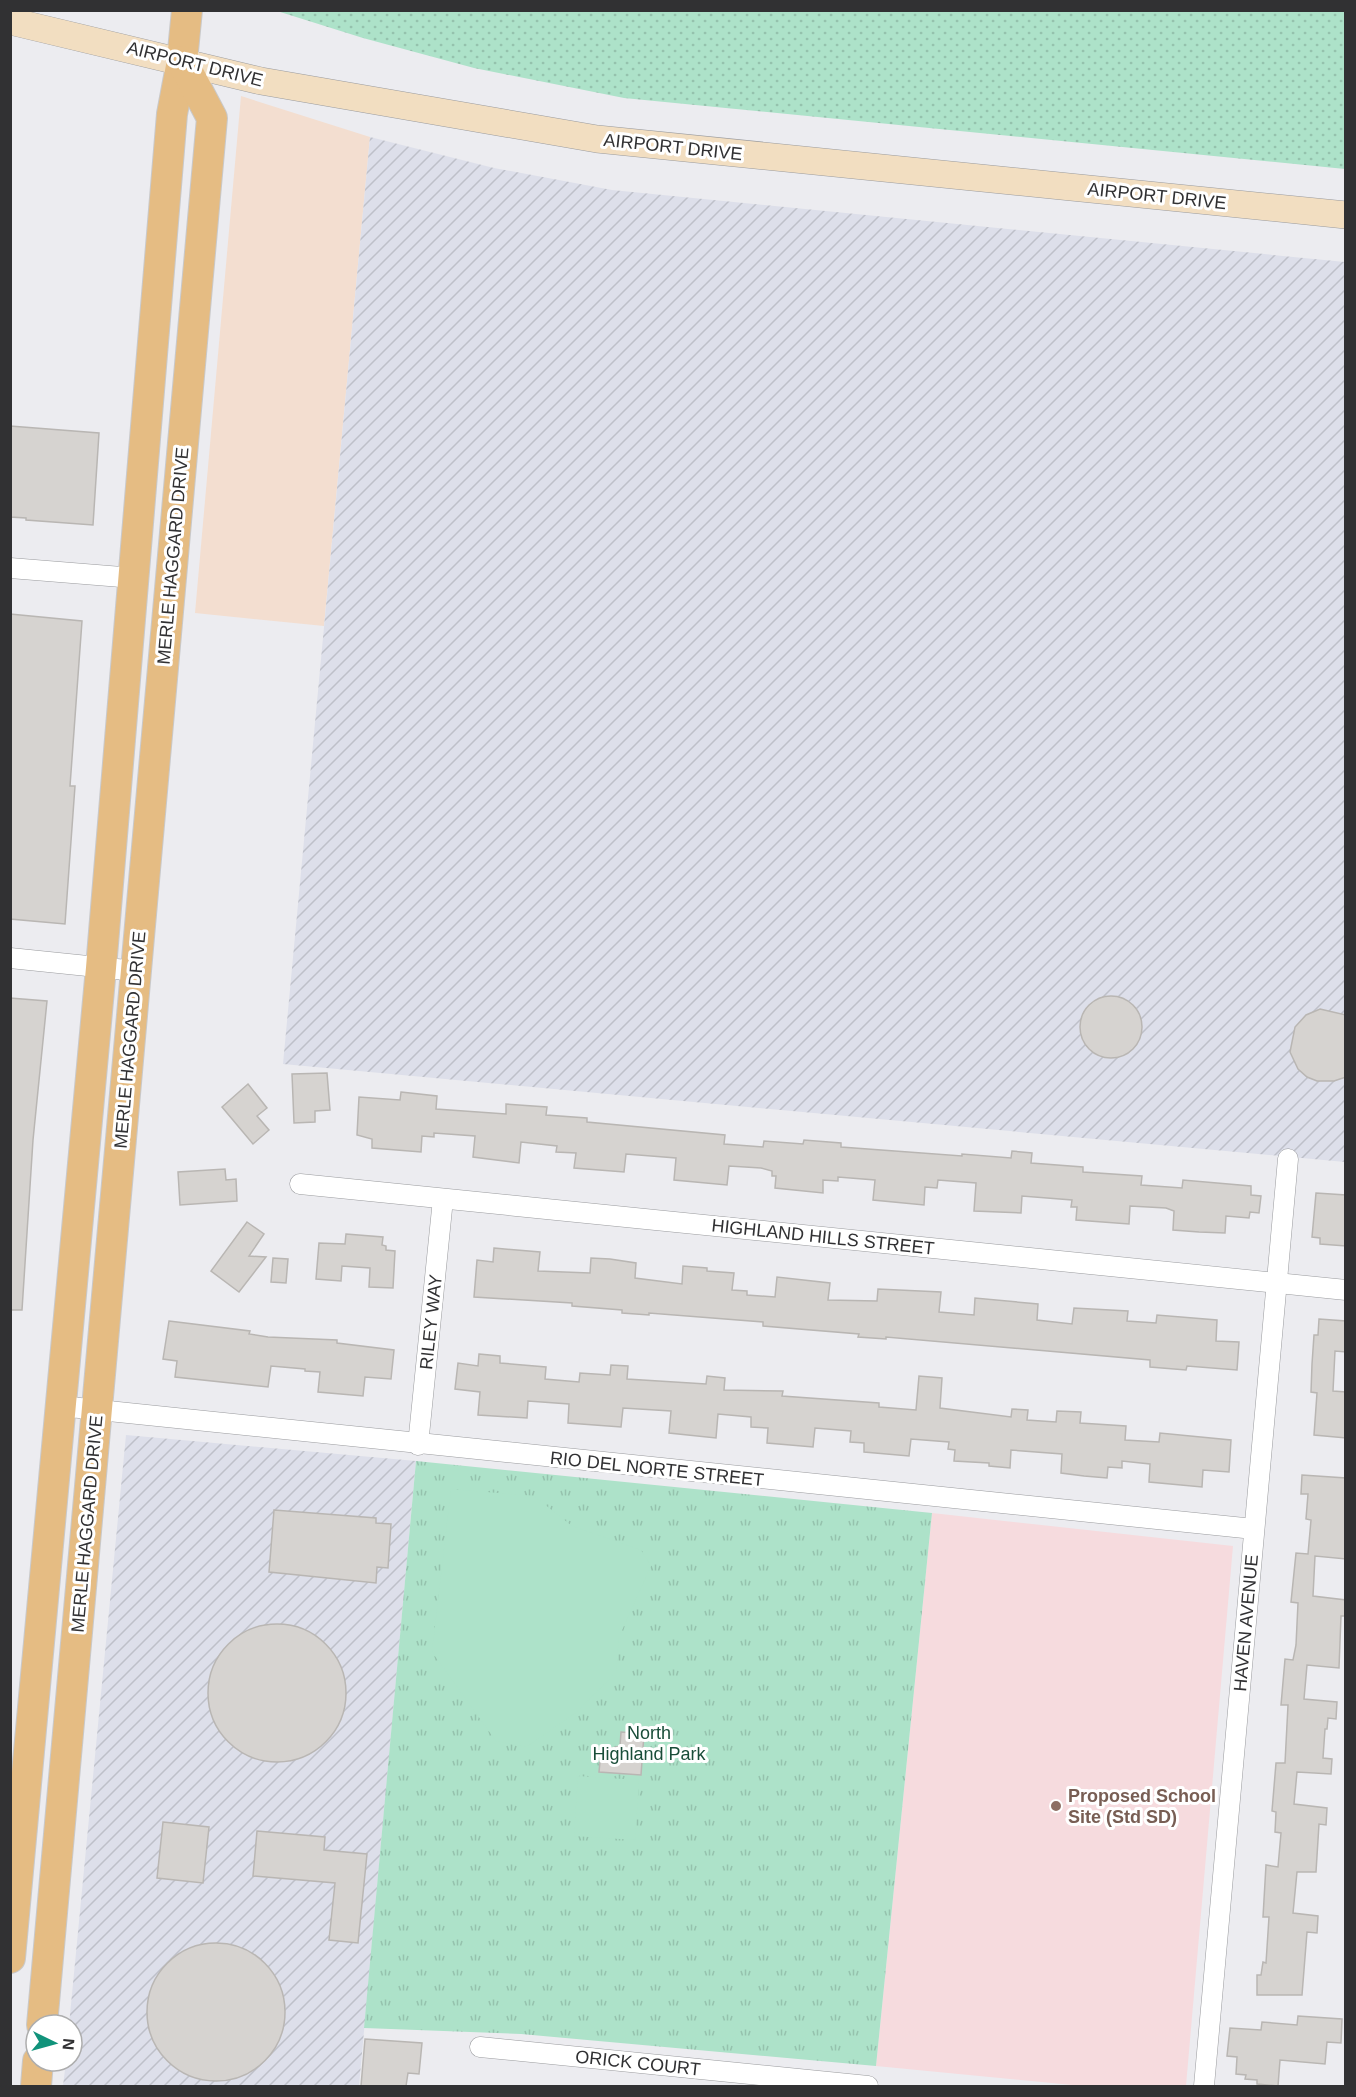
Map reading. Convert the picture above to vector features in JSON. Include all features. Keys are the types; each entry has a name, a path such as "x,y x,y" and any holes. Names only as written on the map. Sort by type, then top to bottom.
{"main road":[{"name":"MERLE HAGGARD DRIVE","path":"10,1958 101,968 172,114 182,62 187,10"},
{"name":"AIRPORT DRIVE","path":"10,21 261,81 597,139 1346,215"},
{"name":"MERLE HAGGARD DRIVE","path":"43,2013 212,118 182,62"}],"street":[{"path":"10,568 134,578"},
{"path":"10,958 136,971"},
{"name":"HAVEN AVENUE","path":"1204,2086 1288,1159"},
{"name":"HIGHLAND HILLS STREET","path":"300,1185 1346,1290"},
{"name":"RILEY WAY","path":"418,1445 443,1199"},
{"name":"RIO DEL NORTE STREET","path":"60,1406 418,1445 1254,1529"},
{"name":"ORICK COURT","path":"480,2047 706,2078 868,2086"}],"shaded area":[{"path":"241,96 370,137 324,626 195,613"},
{"path":"370,137 494,168 612,190 1345,262 1345,1162 283,1064"},
{"path":"126,1435 416,1461 359,2086 63,2086 65,2073 84,2073 84,2013 70,2013"},
{"name":"Proposed School Site (Std SD)","path":"932,1513 1233,1546 1186,2086 1082,2086 876,2066"}],"green space":[{"path":"277,11 1345,11 1345,169 624,98 474,68 363,38"},
{"name":"North Highland Park","path":"416,1461 932,1513 876,2066 521,2034 364,2028"},
{"path":"451,1489 534,1496 572,1526 641,1550 651,1566 619,1637 616,1672 577,1712 526,1747 496,1741 432,1652"},
{"path":"578,1776 639,1780 635,1840 574,1836"}],"building":[{"path":"10,426 99,433 93,525 10,517"},
{"path":"10,614 82,621 70,786 75,786 65,924 10,919"},
{"path":"1105,996 1117,996 1133,1005 1140,1015 1142,1027 1140,1039 1133,1049 1117,1058 1105,1058 1094,1053 1085,1044 1080,1033 1080,1021 1085,1010 1094,1001"},
{"path":"10,998 47,1001 33,1140 22,1310 10,1310"},
{"path":"1320,1009 1346,1015 1346,1077 1334,1081 1317,1081 1307,1077 1298,1069 1290,1052 1295,1027 1306,1015"},
{"path":"327,1073 330,1110 315,1111 315,1122 294,1123 292,1074"},
{"path":"248,1084 267,1108 257,1116 269,1130 253,1144 222,1107"},
{"path":"401,1092 437,1096 436,1109 506,1114 506,1104 547,1107 546,1115 587,1118 587,1122 725,1135 724,1144 763,1147 764,1141 803,1144 804,1140 841,1143 841,1147 962,1156 962,1154 1011,1158 1012,1151 1032,1153 1031,1163 1083,1167 1083,1172 1142,1176 1141,1185 1182,1188 1183,1180 1251,1186 1251,1195 1261,1196 1259,1213 1250,1212 1249,1218 1226,1216 1225,1233 1199,1232 1173,1230 1174,1211 1166,1208 1130,1206 1129,1224 1076,1220 1077,1207 1071,1207 1072,1200 1022,1196 1021,1213 974,1211 976,1183 938,1180 937,1188 925,1187 924,1205 873,1200 875,1180 838,1177 838,1181 823,1180 823,1193 775,1188 776,1176 772,1176 772,1171 761,1168 729,1166 727,1185 674,1180 676,1158 626,1154 624,1172 574,1168 576,1153 556,1152 557,1146 521,1142 519,1163 473,1157 475,1136 434,1133 434,1137 422,1136 421,1152 372,1148 372,1139 357,1135 359,1097 400,1100"},
{"path":"225,1169 226,1180 236,1179 237,1201 180,1205 178,1172"},
{"path":"1316,1193 1346,1195 1346,1246 1320,1244 1320,1238 1312,1237"},
{"path":"247,1222 264,1234 249,1256 266,1257 239,1292 211,1271"},
{"path":"346,1234 383,1237 382,1245 386,1246 386,1250 395,1251 393,1288 369,1287 370,1268 342,1266 341,1281 316,1279 319,1243 345,1244"},
{"path":"494,1248 540,1252 538,1271 590,1273 591,1258 636,1263 635,1278 682,1284 683,1266 734,1273 732,1290 747,1291 747,1295 775,1297 777,1277 830,1283 828,1300 877,1301 878,1289 941,1292 939,1312 974,1315 975,1298 1038,1304 1037,1320 1072,1324 1074,1308 1128,1311 1127,1321 1156,1323 1157,1315 1217,1320 1216,1341 1239,1342 1237,1370 1187,1366 1186,1370 1150,1367 1150,1360 886,1337 886,1339 858,1337 859,1334 763,1326 763,1322 622,1313 622,1310 572,1306 572,1303 474,1297 477,1260 493,1262"},
{"path":"273,1258 288,1259 286,1283 271,1282"},
{"path":"1319,1319 1346,1321 1346,1352 1335,1351 1333,1391 1346,1392 1346,1438 1314,1435 1317,1393 1311,1392 1312,1364 1314,1335 1318,1335"},
{"path":"169,1321 250,1331 249,1334 268,1337 337,1340 337,1343 394,1350 391,1379 365,1377 363,1396 318,1392 320,1372 305,1371 305,1369 271,1366 268,1387 175,1377 177,1361 163,1359"},
{"path":"479,1354 500,1356 500,1363 546,1367 545,1379 579,1382 580,1373 610,1375 611,1365 628,1366 627,1379 706,1384 707,1376 725,1378 724,1390 783,1391 782,1396 879,1403 879,1407 916,1410 919,1376 942,1378 940,1408 1011,1417 1012,1409 1028,1410 1027,1420 1056,1422 1057,1411 1081,1412 1080,1423 1126,1426 1125,1440 1159,1442 1160,1433 1231,1440 1229,1472 1203,1470 1202,1487 1149,1482 1150,1464 1122,1461 1122,1468 1108,1467 1107,1478 1084,1476 1061,1473 1062,1454 1011,1450 1010,1468 989,1466 989,1463 954,1461 955,1450 948,1449 949,1442 911,1439 909,1456 864,1452 864,1443 850,1442 851,1431 815,1428 813,1447 767,1443 768,1428 751,1427 751,1417 718,1414 716,1438 669,1433 671,1411 623,1408 621,1427 568,1423 569,1404 528,1401 527,1418 478,1415 480,1392 455,1389 458,1363 478,1366"},
{"path":"1302,1475 1346,1478 1346,1559 1315,1556 1313,1596 1346,1600 1346,1616 1341,1616 1339,1668 1307,1665 1304,1699 1337,1702 1336,1719 1328,1718 1327,1729 1325,1729 1323,1758 1332,1759 1331,1774 1297,1772 1294,1804 1327,1808 1326,1825 1319,1824 1316,1872 1297,1872 1293,1913 1318,1916 1317,1933 1307,1932 1302,1995 1257,1995 1257,1975 1261,1975 1263,1962 1266,1963 1269,1917 1263,1917 1266,1865 1278,1867 1281,1833 1275,1832 1276,1812 1272,1811 1276,1763 1285,1763 1288,1705 1281,1705 1285,1659 1293,1660 1296,1645 1298,1603 1291,1602 1296,1553 1308,1554 1311,1520 1306,1519 1308,1494 1301,1494"},
{"path":"274,1510 376,1518 376,1523 391,1524 388,1568 377,1567 376,1583 269,1572"},
{"path":"277,1624 303,1629 326,1644 341,1667 346,1693 341,1719 326,1742 303,1757 277,1762 251,1757 228,1742 213,1719 208,1693 213,1667 228,1644 251,1629"},
{"path":"621,1732 644,1734 641,1775 599,1772 601,1751 620,1746"},
{"path":"163,1822 209,1827 203,1883 157,1878"},
{"path":"257,1831 325,1837 324,1850 367,1854 358,1943 329,1940 335,1883 253,1876"},
{"path":"216,1943 242,1948 265,1963 280,1986 285,2012 280,2038 265,2061 242,2076 216,2081 190,2076 167,2061 152,2038 147,2012 152,1986 167,1963 190,1948"},
{"path":"1298,2016 1342,2019 1341,2043 1327,2042 1325,2064 1280,2060 1278,2086 1257,2084 1257,2080 1245,2079 1246,2075 1236,2074 1237,2057 1227,2056 1230,2028 1261,2030 1262,2022 1297,2025"},
{"path":"365,2039 422,2043 419,2074 408,2073 406,2086 361,2086"}],"place":[{"name":"Proposed School Site (Std SD)","path":"1056,1806"}]}
